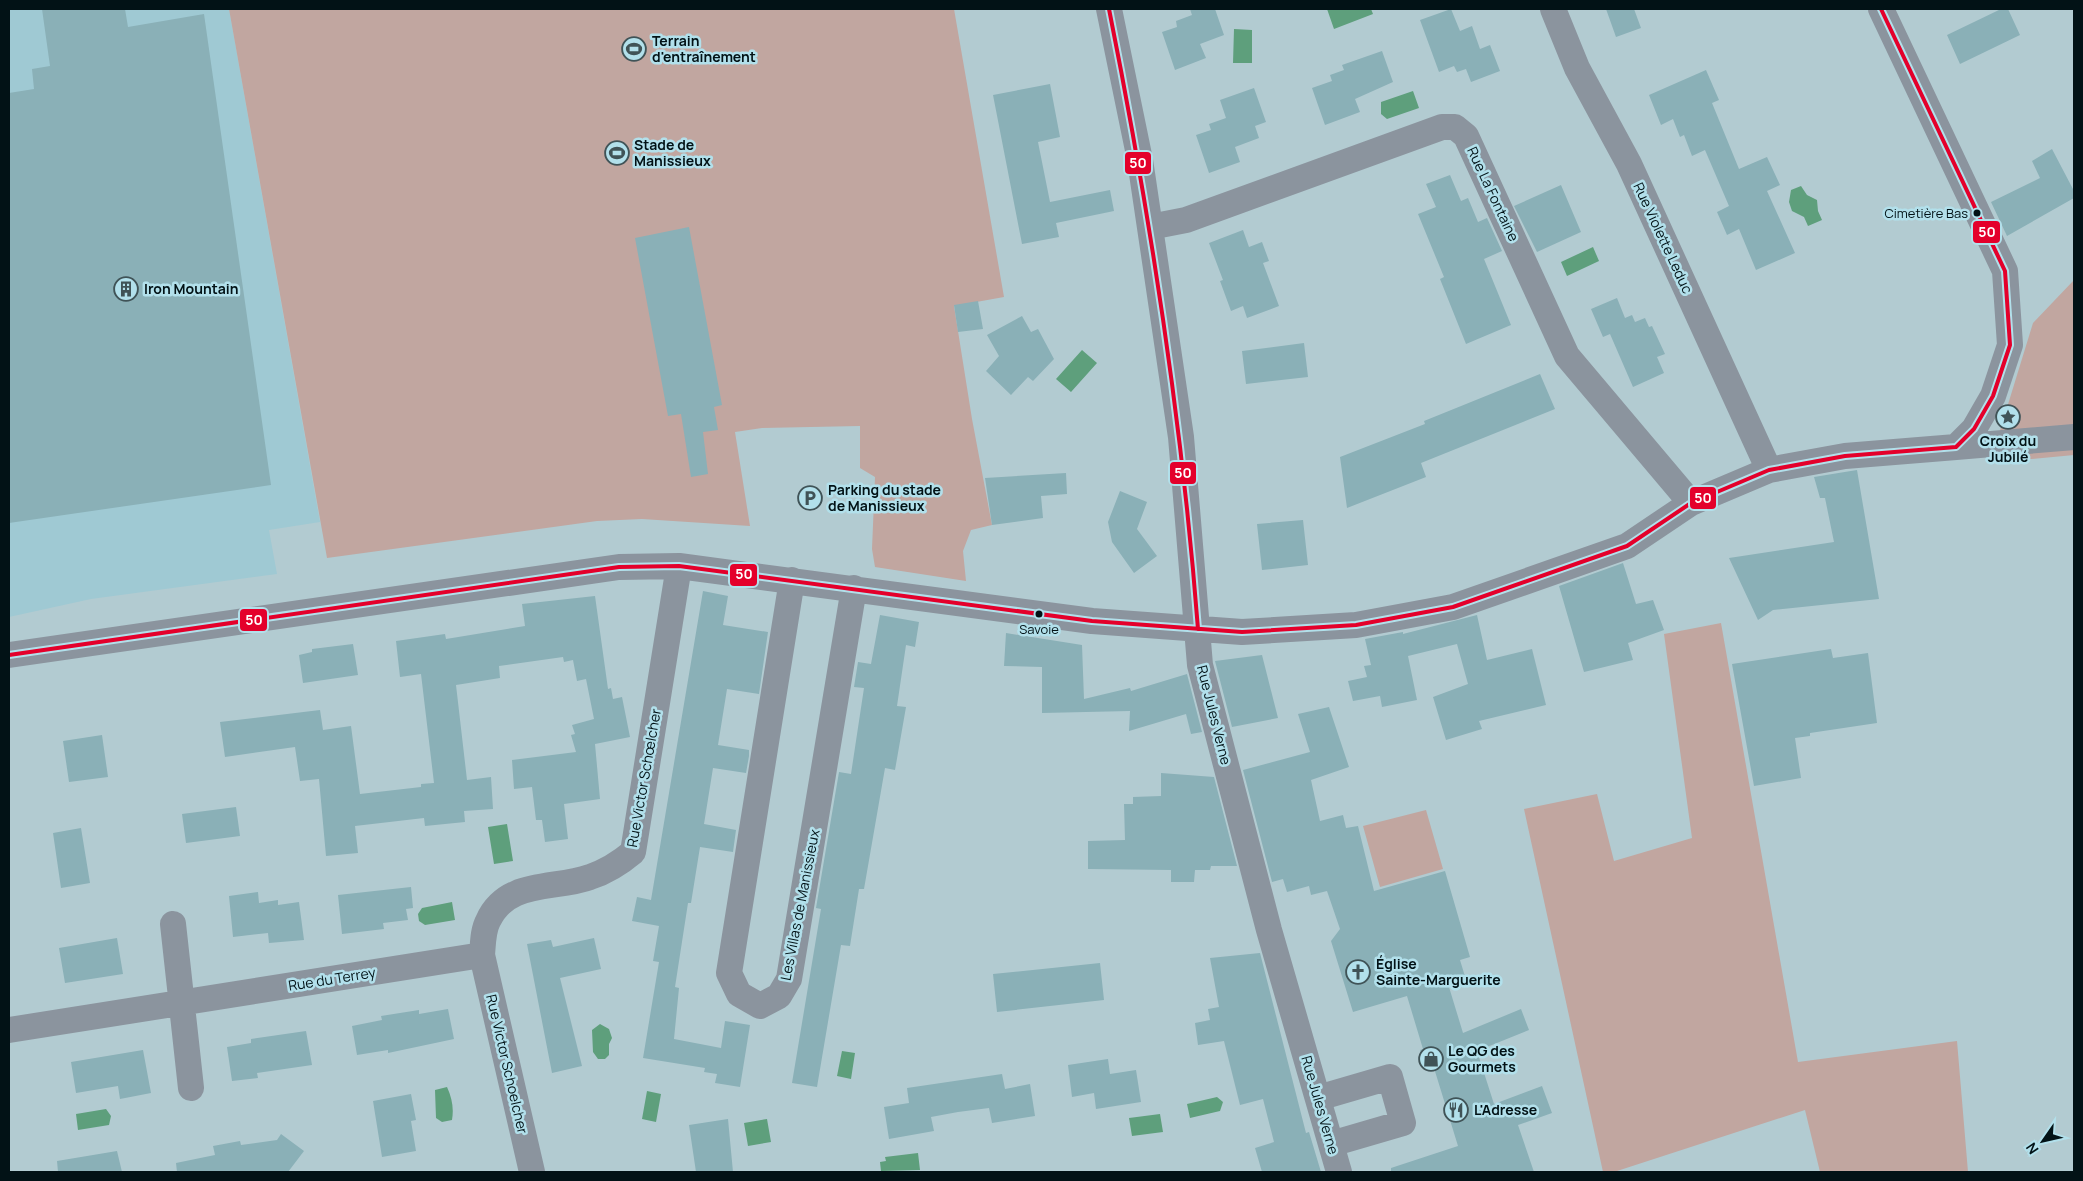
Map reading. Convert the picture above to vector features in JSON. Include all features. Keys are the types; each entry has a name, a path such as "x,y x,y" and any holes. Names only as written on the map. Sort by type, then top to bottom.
{"street":[{"name":"Rue Jules Verne","path":"1109,9 1140,160 1181,437 1204,678 1268,930 1339,1172"},
{"name":"Rue Violette Leduc","path":"1553,9 1577,68 1629,164 1769,470"},
{"path":"1881,9 2005,271 2010,345 1993,396 1974,429 1956,447"},
{"name":"Rue La Fontaine","path":"1150,227 1186,220 1442,127 1455,127 1466,136 1567,356 1691,503"},
{"path":"9,655 619,567 680,566 1092,621 1242,632 1356,625 1453,607 1626,546 1691,503 1769,470 1845,456 2074,437"},
{"name":"Rue Victor Schœlcher","path":"482,955 487,921 505,901 524,888 588,878 615,867 633,852 680,566"},
{"name":"Les Villas de Manissieux","path":"792,580 729,973 740,994 760,1006 779,996 789,980 854,588"},
{"path":"174,924 191,1088"},
{"name":"Rue du Terrey","path":"9,1030 482,955"},
{"name":"Rue Victor Schoelcher","path":"482,955 532,1172"},
{"path":"1318,1098 1390,1077 1403,1123 1331,1144"}],"shaded area":[{"name":"Iron Mountain","path":"9,9 229,9 320,522 269,530 277,574 91,599 9,617"},
{"name":"Stade de Manissieux","path":"229,9 954,9 1004,297 954,306 972,419 992,525 971,530 963,551 966,581 875,567 872,549 875,477 860,468 860,426 762,428 735,432 750,526 642,519 597,521 327,558"},
{"path":"1327,9 1371,9 1373,14 1334,29"},
{"path":"1234,29 1252,30 1252,63 1233,63"},
{"path":"1413,91 1419,108 1387,119 1381,114 1381,102"},
{"path":"1801,186 1807,195 1817,200 1818,211 1822,220 1808,226 1804,217 1792,211 1789,202 1791,190"},
{"path":"1593,247 1599,261 1567,276 1561,262"},
{"path":"2074,280 2074,455 1990,463 2033,323"},
{"path":"1082,350 1097,363 1071,392 1056,379"},
{"path":"1721,623 1798,1062 1957,1041 1968,1172 1820,1172 1805,1110 1614,1172 1603,1172 1524,809 1597,794 1614,861 1692,838 1664,634"},
{"path":"1426,810 1443,869 1380,887 1363,826"},
{"path":"507,824 513,861 494,864 488,827"},
{"path":"452,902 455,920 425,925 419,921 418,914 422,908"},
{"path":"600,1024 609,1029 612,1038 609,1044 609,1055 605,1059 598,1059 593,1052 592,1030"},
{"path":"842,1051 855,1053 851,1079 837,1076"},
{"path":"447,1087 452,1103 452,1120 442,1122 436,1118 435,1090"},
{"path":"647,1091 661,1094 656,1122 642,1119"},
{"path":"1217,1097 1223,1102 1220,1111 1190,1118 1187,1104"},
{"path":"106,1109 111,1116 109,1125 78,1130 76,1114"},
{"path":"1160,1114 1163,1132 1132,1136 1129,1118"},
{"path":"767,1119 771,1142 748,1146 744,1123"},
{"path":"918,1153 920,1170 881,1171 880,1162 886,1161 885,1157"}],"building":[{"name":"Iron Mountain","path":"42,9 125,9 128,27 204,14 271,485 9,523 9,93 34,89 32,69 50,66"},
{"path":"1190,9 1215,9 1224,35 1200,44 1206,58 1175,70 1162,32 1177,27 1176,21 1192,15"},
{"path":"1451,9 1460,31 1472,26 1480,49 1490,45 1500,71 1471,82 1466,69 1457,72 1454,66 1439,72 1420,20"},
{"path":"1606,9 1634,9 1641,28 1616,37"},
{"path":"2001,9 2008,9 2020,35 1960,64 1947,35"},
{"path":"1382,51 1393,82 1355,99 1360,112 1325,125 1312,88 1332,81 1330,75 1344,70 1342,65"},
{"path":"1706,70 1719,100 1712,103 1739,169 1767,157 1780,185 1767,191 1795,253 1756,270 1739,229 1727,235 1717,212 1729,206 1705,150 1692,156 1684,135 1680,137 1673,119 1661,125 1649,95"},
{"path":"1050,84 1060,137 1038,142 1050,202 1110,190 1114,211 1056,223 1059,237 1022,244 993,95"},
{"path":"1254,88 1266,122 1255,126 1259,138 1235,147 1240,162 1209,173 1196,135 1211,130 1209,124 1226,118 1220,100"},
{"path":"2052,149 2074,191 2074,198 2007,236 1991,202 2040,178 2032,161"},
{"path":"1450,175 1461,201 1468,198 1478,222 1487,218 1502,251 1484,259 1511,325 1466,344 1440,279 1444,277 1418,214 1436,207 1426,184"},
{"path":"1561,185 1581,232 1537,252 1514,206"},
{"path":"689,227 722,405 714,407 718,430 703,432 708,474 691,477 681,414 668,416 635,238"},
{"path":"1243,230 1249,247 1262,242 1269,261 1263,263 1279,306 1247,318 1243,306 1231,311 1220,281 1223,280 1209,243"},
{"path":"1617,298 1625,318 1632,315 1635,322 1645,318 1649,327 1652,326 1665,354 1657,357 1664,373 1633,387 1610,334 1603,337 1591,309"},
{"path":"978,301 983,329 958,332 954,305"},
{"path":"1022,316 1031,332 1038,329 1054,359 1033,381 1028,377 1011,395 986,371 999,356 987,335"},
{"path":"1304,343 1308,377 1246,384 1242,351"},
{"path":"1540,374 1555,409 1421,463 1426,477 1347,508 1340,457 1425,424 1424,421"},
{"path":"1857,470 1879,599 1773,610 1758,620 1729,558 1834,542 1825,498 1820,498 1814,477"},
{"path":"1066,473 1067,494 1041,496 1043,518 992,525 985,478"},
{"path":"1120,491 1147,502 1137,529 1157,556 1134,573 1112,542 1108,522"},
{"path":"1303,520 1308,565 1262,570 1257,524"},
{"path":"1623,563 1636,604 1653,600 1664,630 1628,643 1633,660 1584,672 1559,586"},
{"path":"703,591 728,596 723,625 768,632 759,694 727,689 718,745 749,750 749,756 746,773 713,768 704,824 736,830 733,852 700,847 691,903 688,903 675,987 679,988 674,1039 721,1048 725,1021 750,1025 740,1087 715,1083 717,1074 704,1072 705,1068 643,1058 659,962 653,961 659,926 632,921 637,897 651,900"},
{"path":"595,596 608,689 611,688 613,699 622,697 630,737 595,744 600,799 564,804 568,839 545,842 542,820 536,820 532,787 514,789 512,760 576,752 571,735 575,734 572,725 594,719 586,679 577,681 573,660 564,662 563,657 499,666 500,678 456,685 467,780 491,777 493,809 464,811 465,822 425,826 424,818 355,826 358,853 326,856 319,779 300,781 295,747 225,757 220,722 320,710 323,730 351,726 360,794 421,787 421,784 434,783 421,674 400,677 396,641 445,634 446,639 525,626 522,604"},
{"path":"880,615 919,622 915,647 906,645 897,706 906,707 895,770 885,768 864,889 859,889 850,946 841,945 817,1087 792,1083 821,909 816,908 839,772 851,774 864,688 854,687 858,662 871,664"},
{"path":"1477,615 1487,660 1532,649 1546,705 1479,721 1482,729 1446,740 1433,697 1468,684 1457,644 1408,656 1417,700 1382,707 1380,696 1353,701 1348,681 1367,677 1364,666 1371,665 1365,639 1403,632 1403,634"},
{"path":"1006,633 1082,645 1084,699 1130,688 1131,691 1187,674 1202,732 1191,734 1186,714 1129,731 1130,711 1042,713 1042,667 1004,666"},
{"path":"353,644 358,675 303,683 299,655 312,652 312,649"},
{"path":"1831,649 1833,658 1868,653 1877,723 1810,733 1810,736 1795,738 1801,778 1754,786 1732,664"},
{"path":"1262,655 1278,718 1232,727 1215,661"},
{"path":"1329,707 1349,767 1311,780 1320,821 1343,815 1346,828 1358,826 1374,891 1445,871 1470,957 1460,960 1467,983 1449,987 1463,1033 1521,1009 1529,1030 1477,1051 1494,1104 1542,1086 1552,1113 1518,1125 1534,1172 1391,1172 1391,1168 1458,1146 1434,1068 1427,1071 1420,1050 1423,1049 1407,996 1353,1012 1331,941 1340,929 1327,891 1311,895 1309,886 1287,892 1283,879 1272,882 1243,770 1310,752 1298,714"},
{"path":"102,735 108,777 69,782 63,741"},
{"path":"1161,773 1214,777 1237,866 1211,866 1210,870 1195,870 1194,882 1171,882 1171,870 1088,869 1088,841 1125,840 1124,804 1133,804 1133,797 1161,796"},
{"path":"236,807 240,836 186,843 182,814"},
{"path":"81,828 90,883 61,888 53,833"},
{"path":"411,887 413,908 406,909 408,920 383,923 384,929 342,934 338,895"},
{"path":"258,892 259,903 278,900 278,905 299,902 304,940 269,943 268,933 233,937 229,896"},
{"path":"117,938 123,974 65,983 59,948"},
{"path":"594,938 601,969 560,978 582,1066 552,1073 527,944 551,940 553,947"},
{"path":"1260,953 1306,1133 1309,1132 1321,1172 1262,1172 1255,1148 1274,1142 1263,1099 1240,1105 1224,1041 1198,1045 1195,1023 1210,1020 1208,1009 1219,1007 1210,958"},
{"path":"1100,963 1104,1000 997,1012 993,974"},
{"path":"448,1009 454,1039 388,1053 388,1050 357,1055 352,1026 382,1020 381,1016 419,1010 419,1014"},
{"path":"306,1031 312,1065 257,1073 258,1078 232,1081 227,1047 251,1043 251,1039"},
{"path":"143,1050 151,1093 120,1099 118,1086 76,1093 71,1062"},
{"path":"1108,1059 1110,1074 1136,1070 1141,1102 1096,1109 1094,1093 1072,1097 1068,1065"},
{"path":"1002,1074 1005,1089 1030,1084 1035,1116 992,1123 989,1108 958,1112 931,1117 934,1131 889,1139 884,1107 909,1103 907,1088"},
{"path":"411,1094 416,1120 411,1121 416,1151 382,1157 373,1101"},
{"path":"728,1119 733,1172 696,1172 689,1125"},
{"path":"281,1134 304,1151 288,1172 177,1172 176,1163 215,1155 213,1146 240,1141 241,1145 277,1140"},
{"path":"117,1151 122,1172 58,1172 57,1161"}],"transit line":[{"name":"50","path":"1109,9 1138,163 1163,318 1183,473 1198,629"},
{"name":"50","path":"9,655 619,567 679,566 1092,621 1242,632 1356,625 1453,607 1627,546 1691,503 1769,470 1845,456 1956,447 1974,429 1993,396 2010,345 2005,271 1881,9"}],"place":[{"name":"Terrain d'entraînement","path":"634,49"},
{"name":"Stade de Manissieux","path":"617,153"},
{"name":"Cimetière Bas","path":"1977,213"},
{"name":"Iron Mountain","path":"126,289"},
{"name":"Croix du Jubilé","path":"2008,417"},
{"name":"Parking du stade de Manissieux","path":"810,498"},
{"name":"Savoie","path":"1039,614"},
{"name":"Église Sainte-Marguerite","path":"1358,972"},
{"name":"Le QG des Gourmets","path":"1431,1059"},
{"name":"L'Adresse","path":"1456,1110"}]}
